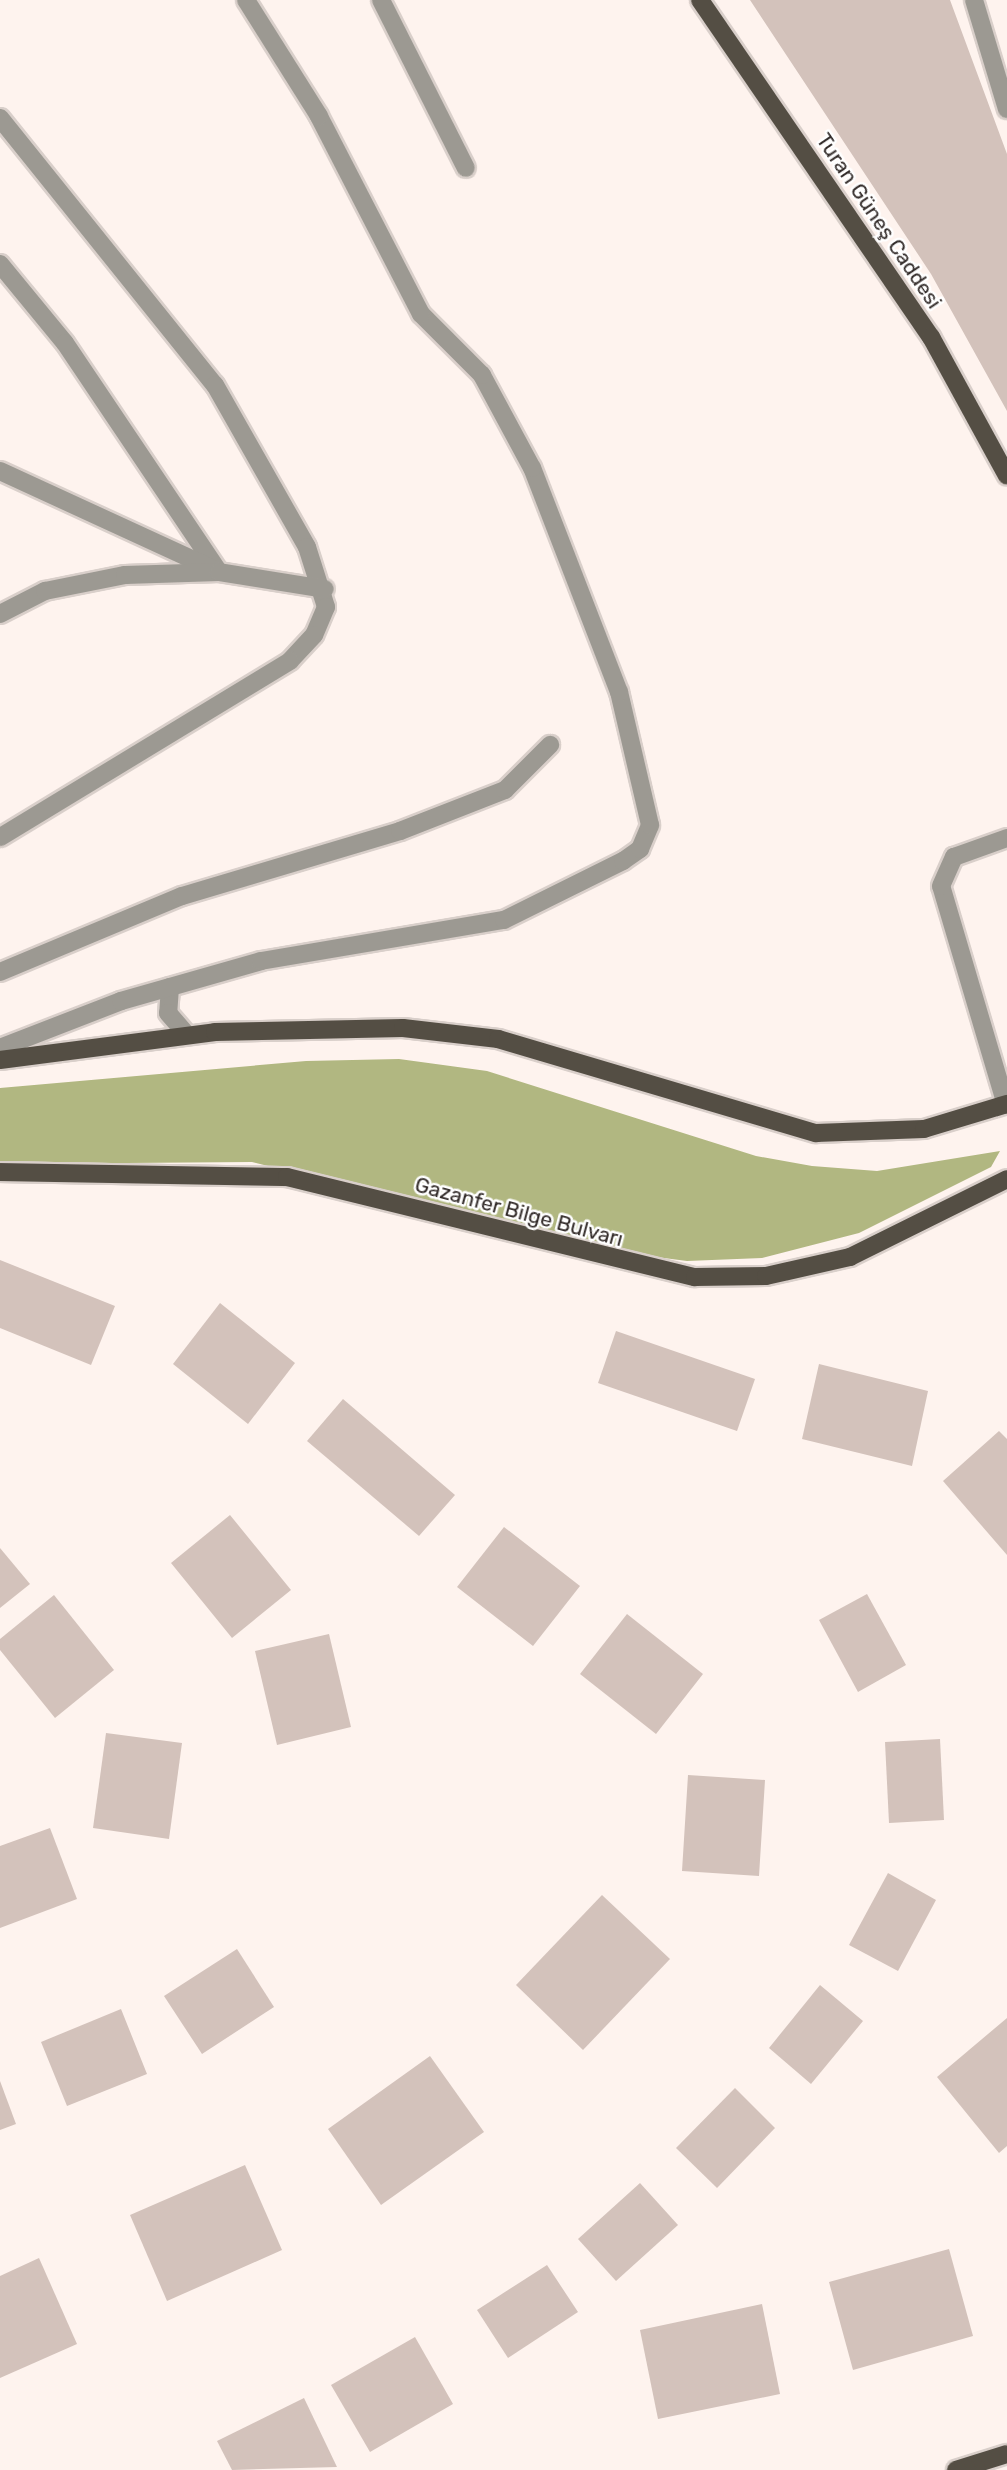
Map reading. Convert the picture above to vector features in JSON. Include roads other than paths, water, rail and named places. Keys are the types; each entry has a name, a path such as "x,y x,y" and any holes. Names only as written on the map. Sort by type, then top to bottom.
{"main road":[{"name":"Turan Güneş Caddesi","path":"700,0 932,337 1007,476"},
{"path":"0,1060 186,1034 339,1026 498,1039 816,1133 924,1129 1007,1104"},
{"name":"Gazanfer Bilge Bulvarı","path":"0,1172 287,1177 695,1278 766,1276 850,1257 1007,1179"},
{"path":"957,2470 1007,2454"}],"street":[{"path":"0,1048 170,987 261,961 504,920 639,849 650,825 619,692 532,468 482,375 421,314 319,116 246,0"},
{"path":"381,0 466,169"},
{"path":"974,0 1007,109"},
{"path":"0,118 215,385 325,589 322,622 290,661 0,837"},
{"path":"0,264 65,343 219,572"},
{"path":"0,471 219,572"},
{"path":"0,614 45,591 125,575 219,572 325,589"},
{"path":"0,972 182,896 400,831 505,790 550,746"},
{"path":"1007,838 954,858 941,886 1007,1104"},
{"path":"170,987 168,1013 186,1034"}]}
